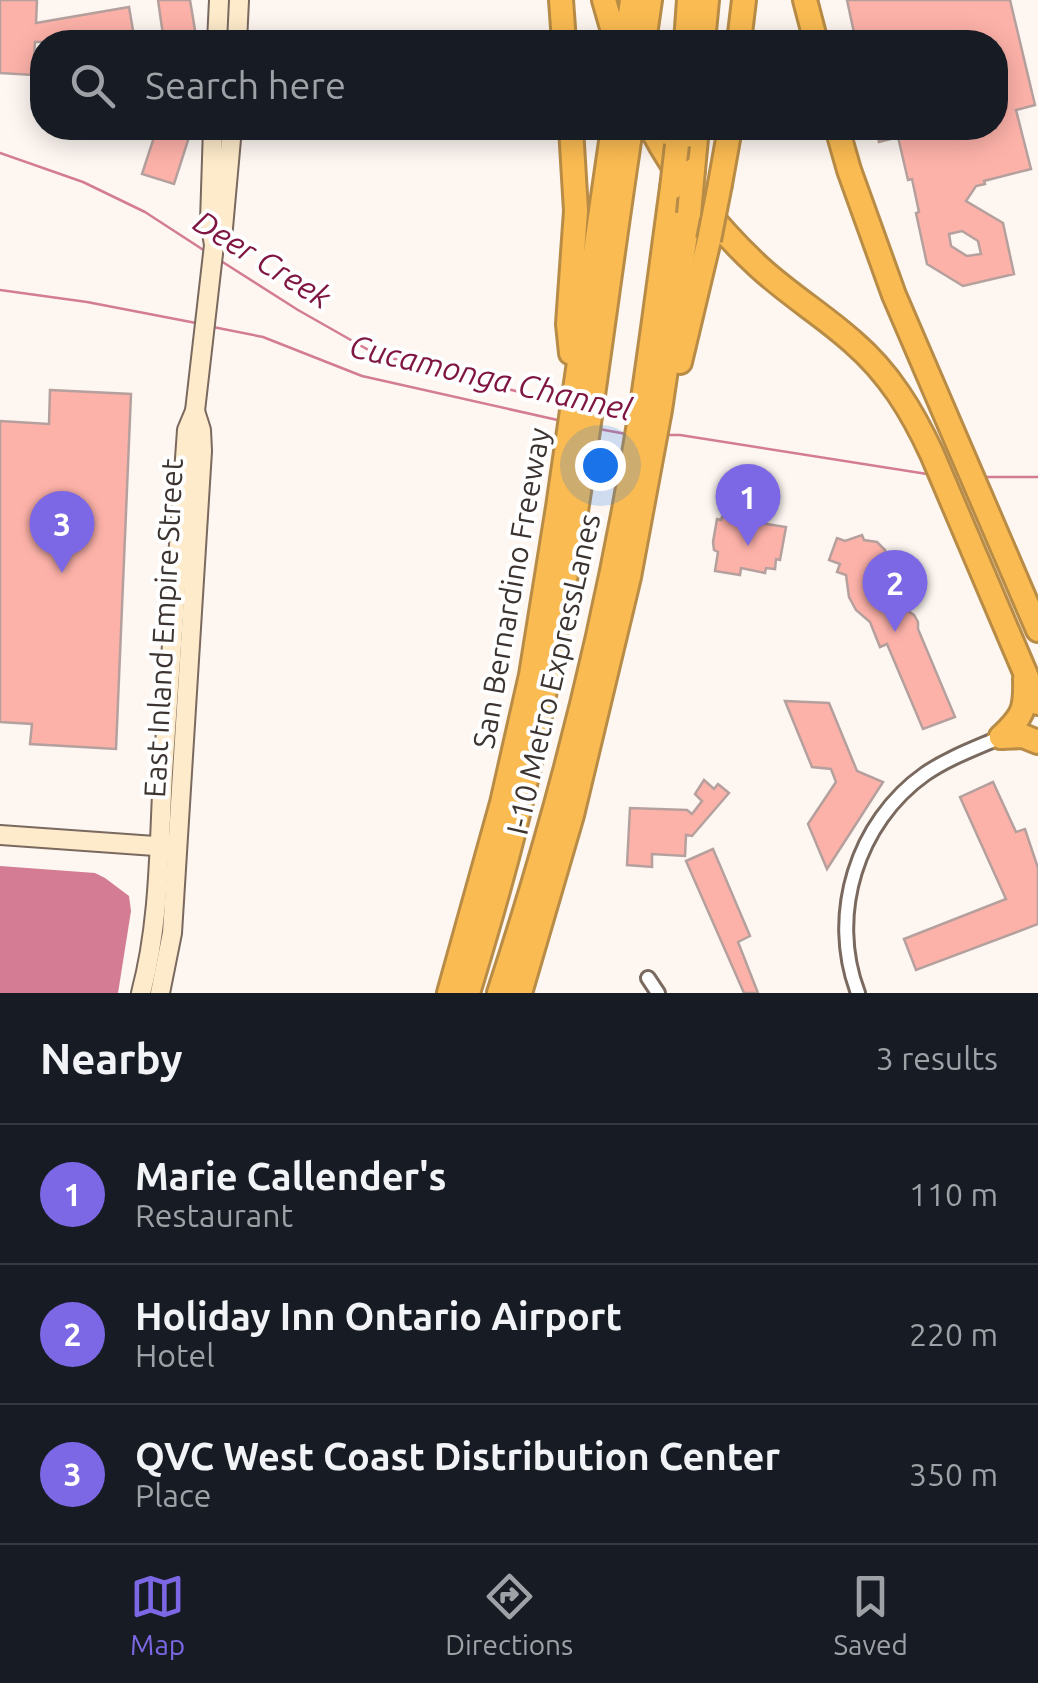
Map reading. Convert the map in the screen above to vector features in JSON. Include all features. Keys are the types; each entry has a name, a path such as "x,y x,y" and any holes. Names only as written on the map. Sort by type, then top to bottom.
{"highway":[{"path":"561,0 563,30"},
{"path":"604,0 613,30"},
{"path":"687,30 689,0"},
{"path":"705,30 707,0"},
{"path":"741,30 744,0"},
{"path":"805,0 813,30"},
{"path":"638,2 638,30"},
{"path":"572,140 576,211 568,324 583,393"},
{"name":"San Bernardino Freeway","path":"449,993 487,860 527,693 577,439 612,140"},
{"path":"583,393 630,140"},
{"path":"659,140 723,230 760,268 856,344 887,377 916,420 1038,703"},
{"path":"657,408 678,140"},
{"path":"520,993 572,816 627,583 689,214 695,140"},
{"path":"657,408 676,375 709,240 728,140"},
{"path":"840,140 894,296 1038,630"},
{"name":"I-10 Metro ExpressLanes","path":"468,993 526,783 560,611 577,439"},
{"name":"I-10 Metro ExpressLanes","path":"499,993 577,721 611,569 650,452"},
{"path":"1001,737 1022,715 1025,673"},
{"path":"1001,737 1023,736 1038,742"}],"main road":[{"path":"218,30 219,0"},
{"path":"238,30 239,0"},
{"path":"213,140 210,221 214,245"},
{"path":"214,245 223,228 231,140"},
{"name":"East Inland Empire Street","path":"169,847 184,466 188,430 195,411 214,245"},
{"path":"0,835 169,847"},
{"path":"141,993 169,847"},
{"path":"160,993 172,933 169,847"}],"street":[{"path":"858,993 848,940 849,896 876,824 926,774 1001,737"},
{"path":"648,978 658,993"}],"shaded area":[{"path":"0,866 95,873 129,896 131,911 118,993 0,993"}],"building":[{"path":"0,0 37,0 36,23 129,7 133,30 30,30 30,75 0,73"},
{"path":"158,0 190,0 195,30 162,30"},
{"path":"847,0 1010,0 1035,105 1016,110 1031,169 984,181 966,201 1003,223 1014,274 963,286 927,264 912,179 908,180 899,140 1008,140 1008,30 853,30","holes":["962,231 978,241 981,254 967,256 951,246 949,234"]},
{"path":"153,140 188,140 174,184 142,174"},
{"path":"50,390 131,394 116,749 30,744 32,724 0,722 0,421 49,424"},
{"path":"717,519 786,527 775,569 766,568 765,573 741,568 740,575 715,571 718,552 713,542"},
{"path":"862,535 864,540 877,542 885,550 898,585 894,592 902,594 908,611 918,622 955,717 923,729 887,644 880,647 870,622 856,610 849,597 846,575 837,572 840,564 829,560 837,538 845,541"},
{"path":"785,701 829,703 857,771 883,782 827,869 808,824 836,782 831,769 812,767"},
{"path":"704,780 714,789 718,784 729,793 692,836 686,835 685,856 652,854 652,867 627,865 630,808 687,810 692,814 702,801 695,794"},
{"path":"993,782 1016,832 1025,829 1038,868 1038,924 916,970 904,939 1006,899 960,797"},
{"path":"713,849 750,936 738,942 758,993 744,993 686,861"}],"waterway":[{"name":"Deer Creek","path":"0,153 83,182 145,212 205,251"},
{"name":"Deer Creek","path":"221,261 372,352 560,402"},
{"name":"Cucamonga Channel","path":"0,290 196,323"},
{"name":"Cucamonga Channel","path":"213,327 263,337 362,376 562,421"},
{"name":"Deer Creek","path":"603,410 629,415"},
{"name":"Cucamonga Channel","path":"599,429 626,434"},
{"name":"Cucamonga Channel","path":"663,435 927,474"},
{"name":"Cucamonga Channel","path":"985,477 1038,477"}],"place":[{"name":"Marie Callender's","path":"748,546"},
{"name":"QVC West Coast Distribution Center","path":"62,573"},
{"name":"Holiday Inn Ontario Airport","path":"895,632"}]}
